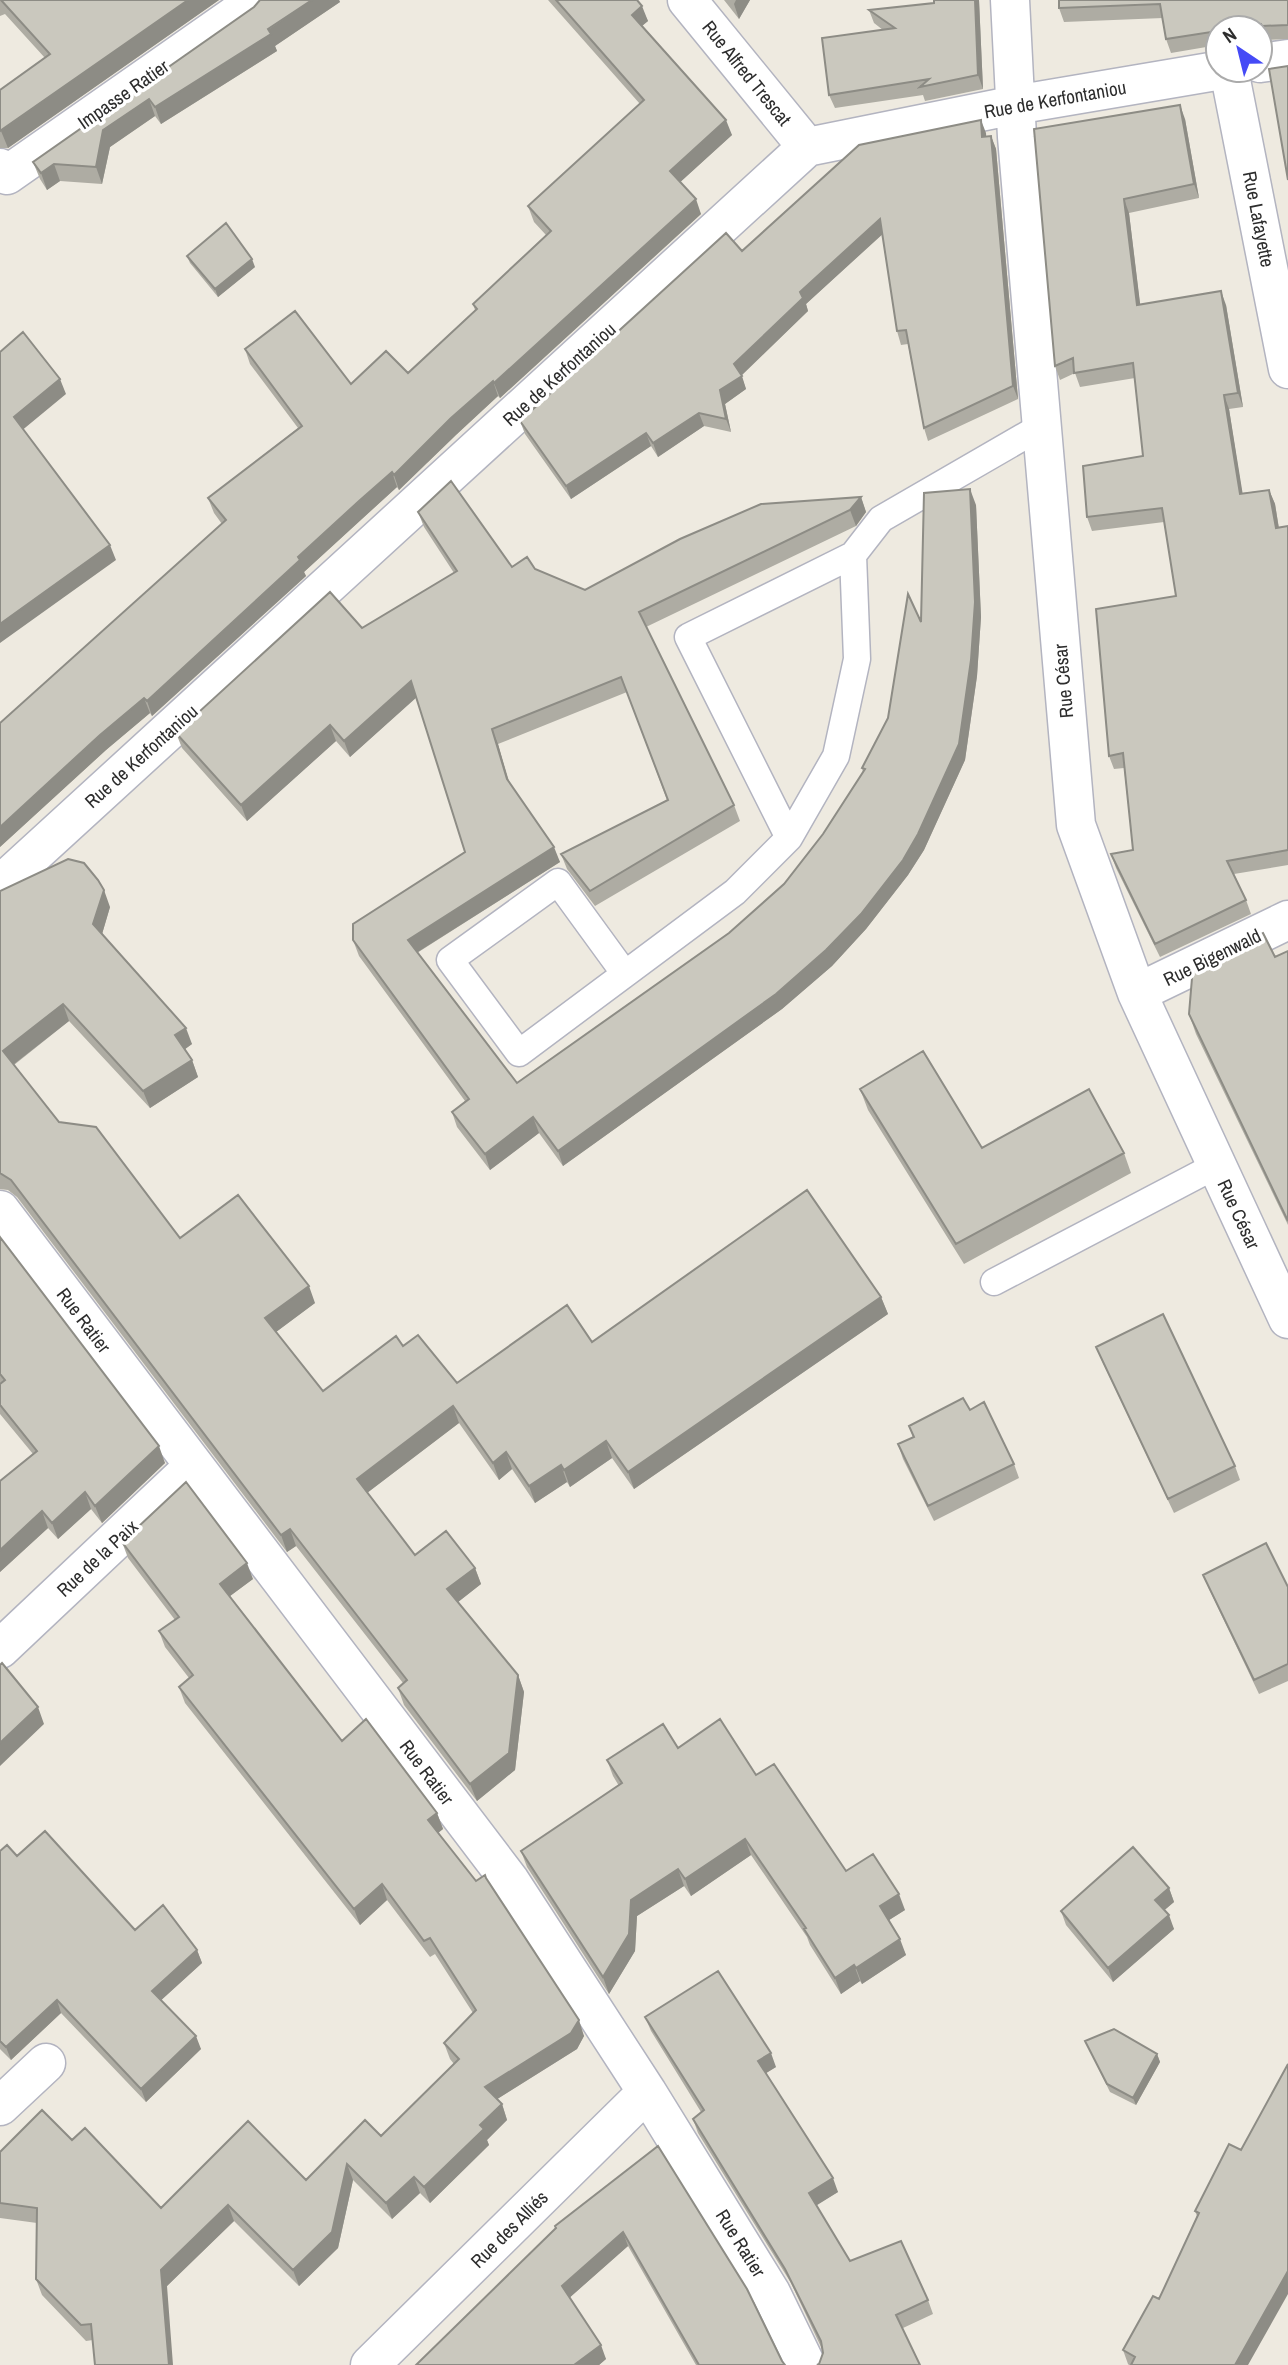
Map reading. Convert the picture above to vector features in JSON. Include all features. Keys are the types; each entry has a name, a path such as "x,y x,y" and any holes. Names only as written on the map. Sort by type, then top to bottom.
{"street":[{"name":"Rue Alfred Trescat","path":"687,0 807,147"},
{"name":"Rue César","path":"1010,0 1015,105 1076,825 1137,993 1288,1319"},
{"name":"Impasse Ratier","path":"0,168 7,175 247,7"},
{"name":"Rue de Kerfontaniou","path":"0,885 807,147 1015,105 1204,73"},
{"name":"Rue Lafayette","path":"1232,84 1288,369"},
{"name":"Rue Bigenwald","path":"1137,993 1288,920"},
{"name":"Rue Ratier","path":"0,1210 510,1881 647,2092 771,2293 806,2365"},
{"name":"Rue de la Paix","path":"0,1649 194,1466"},
{"path":"0,2106 46,2063"},
{"name":"Rue des Alliés","path":"370,2365 647,2092"}],"lane":[{"path":"789,838 688,637 853,555 881,519 1041,426"},
{"path":"625,974 558,882 450,960 519,1053 625,974 735,892 789,838 836,756 857,659 853,555"},
{"path":"994,1282 1217,1165"}],"building":[{"path":"1,0 188,0 0,131 0,90 50,54"},
{"path":"260,0 312,0 268,29 271,34 155,107 149,99 103,130 96,167 54,164 41,173 33,162 254,7"},
{"path":"556,0 637,0 642,6 632,15 726,120 670,171 696,199 494,383 493,381 451,418 394,475 392,472 359,501 298,557 300,560 147,701 144,698 100,735 0,827 0,723 226,520 208,498 302,426 245,349 295,311 351,384 386,351 408,373 477,309 473,304 551,231 528,206 644,100"},
{"path":"934,0 975,0 978,75 920,87 929,79 829,95 822,38 895,28 869,10 934,3"},
{"path":"1059,0 1288,0 1288,25 1274,26 1274,14 1204,14 1204,33 1166,39 1160,4 1059,8"},
{"path":"1288,66 1288,180 1272,84 1274,84 1274,68"},
{"path":"1180,105 1194,184 1124,199 1137,305 1221,291 1238,393 1224,395 1240,494 1269,490 1276,528 1288,526 1288,850 1227,861 1246,900 1155,944 1111,854 1133,850 1123,753 1109,756 1096,609 1176,596 1162,508 1087,517 1083,466 1143,456 1133,363 1074,373 1073,358 1055,366 1034,129"},
{"path":"981,120 982,137 991,136 1013,386 924,428 906,330 897,331 880,219 800,292 803,298 734,364 742,376 720,390 726,419 699,413 653,443 646,433 566,486 520,421 726,233 742,251 859,145"},
{"path":"226,223 252,259 215,289 187,256"},
{"path":"23,332 60,379 14,417 110,545 0,624 0,352"},
{"path":"451,481 512,567 527,557 535,569 585,590 680,539 761,504 861,497 850,510 639,612 734,805 590,891 561,854 668,800 621,677 492,729 507,779 554,847 408,940 517,1083 729,933 784,884 823,834 865,769 862,768 888,718 908,594 921,622 924,493 970,489 975,602 971,660 959,744 918,834 903,860 861,914 826,950 776,994 558,1151 533,1117 485,1154 452,1112 469,1099 353,940 353,924 465,852 411,681 344,741 330,725 241,805 176,733 330,592 362,628 457,571 418,512"},
{"path":"68,859 84,863 98,880 104,890 93,924 186,1028 175,1035 192,1060 143,1091 63,1004 3,1051 59,1122 96,1127 180,1238 238,1195 309,1286 265,1318 323,1391 396,1336 403,1346 418,1335 457,1383 567,1305 592,1342 807,1190 881,1297 628,1472 606,1441 564,1470 561,1465 529,1486 506,1452 493,1463 453,1406 357,1479 415,1555 446,1531 475,1568 447,1589 518,1675 509,1753 470,1784 398,1688 407,1680 290,1529 281,1535 11,1180 0,1173 0,891"},
{"path":"1263,933 1275,957 1288,951 1288,1221 1189,1014 1193,966"},
{"path":"923,1051 982,1148 1089,1089 1124,1153 956,1244 860,1089"},
{"path":"0,1237 159,1446 95,1506 85,1492 52,1523 42,1511 0,1550 0,1481 37,1451 0,1405 0,1384 5,1380 0,1374"},
{"path":"1163,1314 1235,1466 1168,1499 1096,1347"},
{"path":"963,1398 970,1410 984,1402 1014,1464 928,1506 898,1444 914,1437 909,1426"},
{"path":"186,1482 247,1563 220,1584 342,1741 366,1719 437,1813 428,1820 476,1881 485,1875 579,2020 571,2033 485,2087 502,2104 480,2125 484,2129 424,2187 414,2177 386,2203 347,2164 332,2232 293,2270 228,2205 161,2270 169,2365 95,2365 91,2324 81,2325 36,2279 37,2208 0,2203 0,2152 42,2110 72,2140 85,2128 161,2208 248,2121 306,2180 365,2120 381,2136 459,2059 444,2043 476,2010 430,1938 424,1941 382,1884 354,1909 179,1687 193,1675 159,1631 179,1617 122,1542"},
{"path":"1266,1543 1288,1587 1288,1664 1254,1680 1203,1575"},
{"path":"2,1663 38,1707 0,1743 0,1665"},
{"path":"720,1719 756,1775 774,1764 846,1871 873,1854 899,1894 880,1906 900,1939 856,1968 854,1965 835,1978 804,1929 806,1928 745,1839 685,1879 678,1869 631,1900 629,1934 603,1977 521,1851 622,1783 607,1760 663,1724 678,1748"},
{"path":"45,1831 135,1930 163,1905 197,1950 152,1991 196,2036 141,2089 57,2000 6,2047 0,2041 0,1851 7,1845 17,1856"},
{"path":"1133,1847 1169,1888 1155,1900 1169,1915 1108,1968 1061,1911"},
{"path":"718,1971 771,2053 758,2061 833,2178 809,2193 850,2261 901,2241 928,2300 896,2315 920,2365 817,2365 823,2353 821,2341 785,2269 693,2119 704,2110 645,2017"},
{"path":"1114,2029 1157,2054 1133,2098 1107,2084 1085,2041"},
{"path":"1288,2064 1288,2271 1235,2365 1131,2365 1135,2357 1123,2350 1153,2296 1159,2299 1199,2213 1195,2211 1229,2144 1241,2150"},
{"path":"658,2146 747,2289 785,2365 699,2365 623,2232 562,2286 601,2345 574,2365 416,2365 556,2228 555,2226"}]}
